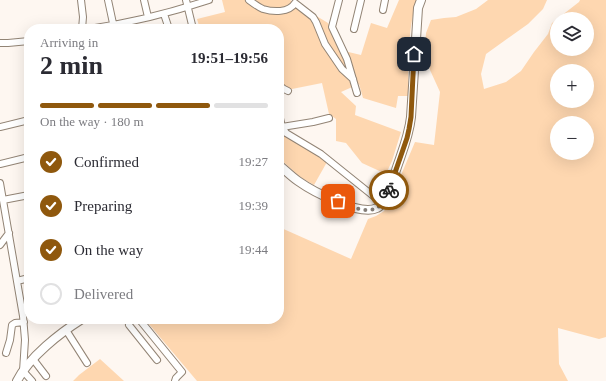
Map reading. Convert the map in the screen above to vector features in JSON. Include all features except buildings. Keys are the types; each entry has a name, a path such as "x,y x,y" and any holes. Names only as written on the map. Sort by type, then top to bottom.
{"main road":[{"path":"284,169 310,188 352,207 362,210 370,210 375,209 382,204 387,195 409,129 418,8 421,0"},
{"path":"17,381 23,371 47,346 75,324"}],"street":[{"path":"81,0 82,24"},
{"path":"108,0 113,24"},
{"path":"144,0 148,17"},
{"path":"186,0 192,24"},
{"path":"124,24 164,14 209,0"},
{"path":"249,0 263,9 275,11 290,9 293,2 313,17 325,44 342,69 353,79"},
{"path":"339,0 332,27 347,59 357,93"},
{"path":"354,29 362,0"},
{"path":"382,10 385,0"},
{"path":"164,14 167,24"},
{"path":"0,43 24,41"},
{"path":"284,90 288,91"},
{"path":"284,127 329,118"},
{"path":"0,127 24,121"},
{"path":"284,130 286,133 321,154 382,204"},
{"path":"0,164 24,158"},
{"path":"0,183 24,322 12,325 6,353"},
{"path":"3,200 24,196"},
{"path":"0,245 9,233"},
{"path":"17,281 24,279"},
{"path":"24,324 25,340 23,371 32,381"},
{"path":"143,324 182,372 175,381"},
{"path":"129,325 157,360"},
{"path":"66,330 87,363"},
{"path":"140,339 149,332"},
{"path":"33,360 46,376"}],"shaded area":[{"path":"222,0 290,0 328,23 340,50 361,55 371,23 387,28 399,0 417,0 410,35 408,96 398,96 396,108 363,98 359,84 341,92 356,106 355,115 401,132 392,161 386,174 362,163 346,143 336,141 336,119 329,114 322,83 284,91 284,24 198,24 197,19 225,12"},
{"path":"488,0 547,0 543,9 528,24 486,54 481,74 484,89 506,82 521,71 548,34 550,28 550,56 594,56 594,12 566,12 580,0 606,0 606,337 599,339 558,328 559,364 568,381 197,381 149,324 284,324 284,229 351,259 368,219 384,211 390,201 415,142 434,145 440,92 430,70 425,49 426,33 431,20 456,17 476,9"},
{"path":"284,127 305,146 327,162 314,185 300,177 284,163"},
{"path":"100,359 124,381 73,381 79,375"}],"way so far":[{"path":"338,201 356,208 366,210 375,209 382,204 389,190"}],"route":[{"path":"389,190 409,129 414,54"}]}
